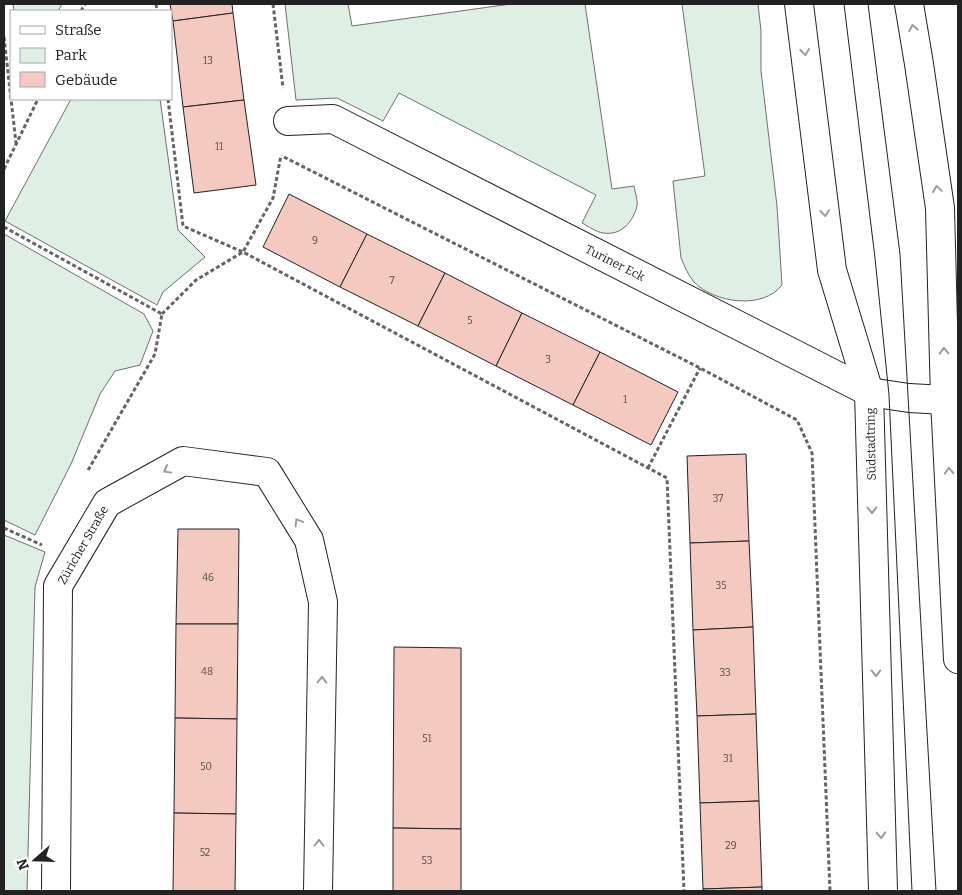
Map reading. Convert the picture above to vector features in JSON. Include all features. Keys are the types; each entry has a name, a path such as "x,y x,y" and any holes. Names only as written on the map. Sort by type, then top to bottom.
{"street":[{"name":"Südstadtring","path":"799,4 832,270 869,392 883,891"},
{"path":"909,4 940,208 945,400 958,659"},
{"name":"Turiner Eck","path":"288,122 333,119 869,392 909,398 945,400"},
{"name":"Züricher Straße","path":"56,891 58,586 107,503 183,461 267,472 309,540 323,602 318,891"}],"path":[{"path":"82,481 155,354 162,314 196,280 243,252 273,198 288,122 273,4"},
{"path":"4,37 6,75 16,143"},
{"path":"4,169 38,100"},
{"path":"168,100 184,226 243,252 667,478 684,891"},
{"path":"281,155 700,368 797,420 812,453 830,891"},
{"path":"4,227 162,314"},
{"path":"648,468 700,368"},
{"path":"4,528 64,554 58,586"}],"green space":[{"path":"13,4 62,4 59,10 14,10"},
{"path":"285,4 348,4 352,26 511,4 585,4 612,189 634,186 637,206 633,217 625,227 615,232 603,233 592,229 582,223 596,195 399,93 383,121 337,98 296,100"},
{"path":"682,4 758,4 761,31 761,71 777,206 782,285 774,293 763,298 751,301 738,301 714,295 694,282 681,258 673,181 705,176"},
{"path":"70,100 160,100 178,230 205,257 163,292 157,305 5,221"},
{"path":"4,234 144,314 153,331 140,365 115,371 100,394 71,464 35,535 4,520"},
{"path":"4,535 45,552 35,587 27,891 4,891"}],"building":[{"path":"170,4 232,4 233,13 173,21"},
{"path":"233,13 244,100 183,107 173,21"},
{"path":"244,100 256,185 194,193 183,107"},
{"path":"289,194 367,234 340,287 263,247"},
{"path":"367,234 445,273 418,326 340,287"},
{"path":"445,273 522,313 496,366 418,326"},
{"path":"522,313 600,352 573,405 496,366"},
{"path":"600,352 678,392 651,445 573,405"},
{"path":"746,454 749,541 690,543 687,456"},
{"path":"178,529 239,529 238,624 176,624"},
{"path":"749,541 753,627 693,630 690,543"},
{"path":"176,624 238,624 237,719 175,718"},
{"path":"753,627 756,714 697,716 693,630"},
{"path":"394,647 461,648 461,829 393,828"},
{"path":"756,714 759,801 700,803 697,716"},
{"path":"175,718 237,719 236,814 174,813"},
{"path":"759,801 762,887 703,889 700,803"},
{"path":"174,813 236,814 235,891 173,891"},
{"path":"393,828 461,829 461,891 393,891"},
{"path":"762,887 762,891 703,891 703,889"}],"tram line":[{"path":"844,4 875,258 889,395 912,891"},
{"path":"868,4 900,254 936,891"}]}
